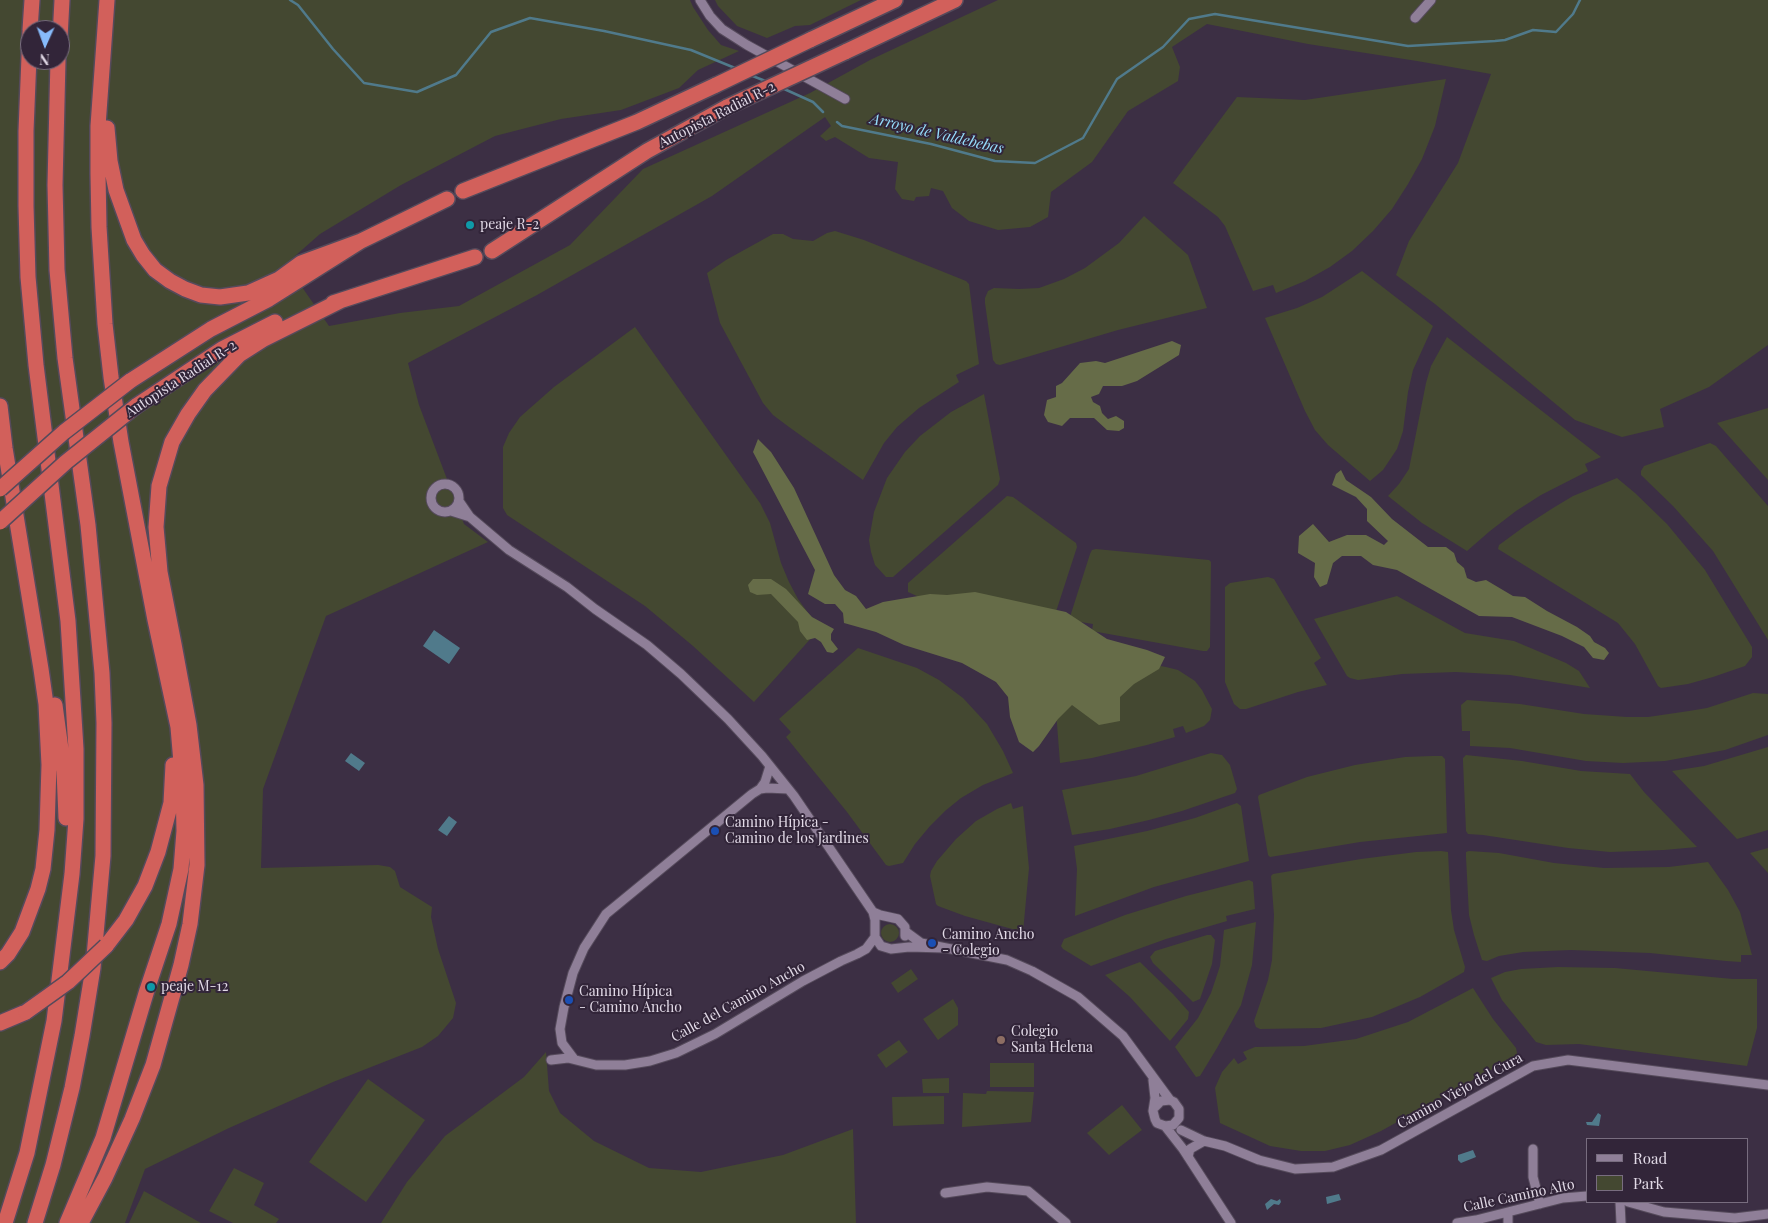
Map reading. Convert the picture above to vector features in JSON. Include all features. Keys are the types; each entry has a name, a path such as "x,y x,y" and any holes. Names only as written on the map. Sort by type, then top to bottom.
{"highway":[{"path":"31,20 32,0"},
{"path":"61,20 62,0"},
{"path":"67,1223 103,1138 147,990 169,924 181,869 184,831 183,786 178,727 121,442 110,377 98,227 98,126 107,0"},
{"name":"Autopista Radial R-2","path":"463,191 637,122 895,0"},
{"name":"Autopista Radial R-2","path":"492,251 647,151 727,107 955,0"},
{"path":"103,59 108,146 116,190 134,240 148,263 161,275 177,285 202,295 235,296 268,285 301,263 360,242"},
{"path":"5,1223 27,1153 54,1022 72,874 76,819 76,748 68,621 36,365 28,278 26,131 28,70"},
{"path":"35,1223 53,1165 82,1036 93,968 103,856 104,723 102,673 88,525 65,358 57,270 55,186 58,70"},
{"name":"Autopista Radial R-2","path":"0,489 64,432 130,381 211,329 269,299 360,242 447,199"},
{"name":"Autopista Radial R-2","path":"0,522 66,462 136,406 230,345 288,315 342,300 475,257"},
{"path":"81,1223 121,1144 154,1066 182,965 198,865 195,777 188,725 160,572 156,527 158,486 172,442 204,390 239,356 264,339 342,300"},
{"path":"0,406 4,448 42,669 49,765 49,810 43,868 33,905 22,932 8,954 0,962"},
{"path":"20,536 42,632 64,771 66,875 61,972"},
{"path":"0,1023 26,1012 68,982 106,946 126,920 145,886 158,852 171,803 173,745 164,660"}],"street":[{"path":"700,0 710,16 722,29 845,98"},
{"path":"1416,18 1431,0"},
{"path":"470,517 451,511 443,512 433,506 431,494 435,487 442,484 450,485 458,493 459,501 470,517 509,550 567,587 647,645 703,694 745,738 788,789 873,912 877,942 886,948 944,948"},
{"path":"451,511 459,501"},
{"path":"574,1059 562,1043 560,1029 573,973 584,948 606,914 760,789 765,782 770,766"},
{"path":"760,789 788,789"},
{"path":"873,912 898,919 905,927 904,941 896,947"},
{"path":"875,927 882,919 887,917"},
{"path":"906,932 921,943 1007,960 1032,970 1078,997 1123,1036 1152,1078 1170,1100 1177,1105 1185,1153"},
{"name":"Calle del Camino Ancho","path":"562,1043 551,1060 564,1058 596,1064 625,1065 650,1061 676,1053 715,1034 803,981 866,949 875,938"},
{"name":"Camino Viejo del Cura","path":"1181,1130 1204,1141 1226,1146 1259,1160 1295,1169 1333,1167 1380,1150 1533,1066 1568,1060 1768,1085"},
{"path":"1152,1078 1155,1107 1153,1111 1157,1123 1165,1126 1173,1125 1179,1118"},
{"path":"1155,1107 1161,1101 1170,1100"},
{"path":"1165,1126 1231,1223"},
{"path":"1185,1153 1204,1141"},
{"path":"1533,1149 1533,1177 1540,1204"},
{"path":"945,1193 986,1188 1028,1190 1066,1223"},
{"name":"Calle Camino Alto","path":"1457,1223 1563,1198 1586,1196"},
{"path":"1620,1203 1621,1223"},
{"path":"1632,1203 1664,1212 1735,1220 1768,1214"},
{"path":"1664,1212 1665,1203"},
{"path":"1508,1212 1508,1223"}],"green space":[{"path":"0,0 690,0 708,30 721,45 739,51 698,70 679,88 621,110 561,119 495,136 401,185 320,234 286,264 329,326 400,313 459,306 570,245 643,169 810,93 870,60 998,0 1768,0 1768,345 1709,387 1660,409 1664,427 1622,437 1575,420 1435,304 1396,275 1409,241 1458,163 1491,74 1308,44 1207,24 1172,47 1180,67 1178,81 1128,111 1092,162 1051,192 1048,217 1030,227 998,230 969,221 952,208 943,191 931,188 929,196 916,197 914,201 902,199 895,189 898,162 869,158 835,137 826,141 820,136 831,126 825,117 712,196 537,295 408,363 419,405 464,524 488,542 326,616 263,789 261,868 378,865 390,867 395,871 400,887 432,907 431,917 438,949 456,1003 453,1018 438,1036 422,1047 333,1082 229,1128 145,1169 125,1223 0,1223"},
{"path":"715,0 861,0 810,25 795,26 767,38 737,26 718,6"},
{"path":"1446,79 1435,126 1422,159 1392,209 1352,251 1330,267 1305,281 1276,293 1273,285 1253,291 1225,226 1218,217 1173,183 1237,97 1305,100"},
{"path":"1144,216 1188,255 1207,308 1118,330 1000,365 996,364 993,360 985,303 988,291 994,288 1039,288 1064,279 1085,268 1119,243"},
{"path":"835,231 864,240 966,281 969,284 979,364 956,375 959,382 919,408 897,427 884,443 863,480 773,415 763,403 720,323 707,273 726,260 773,234 783,234 793,239 813,241"},
{"path":"1362,271 1433,326 1413,370 1403,431 1397,449 1383,470 1370,481 1328,445 1315,430 1265,318 1297,308 1322,297"},
{"path":"635,327 760,503 770,523 781,563 789,582 798,599 814,621 821,627 754,702 693,646 645,606 507,515 503,508 503,447 509,433 520,417 554,387"},
{"path":"1447,337 1601,457 1585,464 1588,471 1541,495 1516,511 1467,551 1422,523 1388,496 1409,469 1426,383 1431,366"},
{"path":"1172,341 1181,345 1179,355 1137,381 1122,386 1103,386 1099,394 1091,397 1093,402 1100,406 1102,413 1108,419 1116,416 1124,421 1124,428 1119,431 1107,430 1094,418 1070,418 1062,426 1048,422 1044,415 1047,400 1056,397 1056,386 1062,383 1080,363 1096,361 1105,363"},
{"path":"984,394 1000,479 998,485 893,577 886,577 875,565 869,540 874,512 887,478 905,452 920,436 951,412"},
{"path":"1768,408 1768,480 1717,423"},
{"path":"758,439 771,452 794,488 834,575 845,590 856,596 866,609 883,602 930,594 947,595 975,592 1066,612 1107,639 1165,657 1159,669 1134,684 1120,697 1120,721 1099,725 1072,705 1058,719 1033,752 1019,742 1010,717 1008,697 996,682 962,663 904,645 876,632 844,623 843,613 835,604 825,604 808,594 815,570 753,452"},
{"path":"1710,443 1716,446 1768,506 1768,640 1713,551 1673,506 1641,475 1644,466"},
{"path":"1341,470 1346,480 1371,497 1392,519 1428,547 1446,547 1454,553 1457,562 1464,568 1467,578 1476,582 1486,580 1513,596 1525,597 1577,627 1609,653 1604,660 1593,658 1584,647 1562,636 1512,617 1479,616 1397,570 1373,565 1361,556 1342,556 1333,563 1327,584 1320,587 1314,577 1315,563 1298,553 1299,536 1313,524 1329,542 1347,535 1366,535 1384,545 1388,541 1367,521 1367,509 1356,497 1332,485 1336,474"},
{"path":"1617,478 1667,524 1705,570 1752,647 1752,657 1745,666 1688,684 1661,688 1658,686 1635,644 1618,623 1498,549 1499,545 1525,526 1573,496"},
{"path":"1007,496 1013,497 1076,543 1077,547 1053,621 928,601 908,592 908,583"},
{"path":"1092,550 1209,560 1211,562 1210,647 1207,651 1092,631 1093,624 1069,620 1090,554"},
{"path":"1268,577 1274,579 1321,658 1314,663 1327,685 1298,692 1246,709 1240,709 1234,704 1225,682 1225,587 1230,583"},
{"path":"753,579 771,579 786,589 812,617 834,629 831,634 831,640 838,649 833,653 827,652 821,642 815,638 807,640 800,631 798,622 771,594 757,595 750,592 748,585"},
{"path":"1397,596 1465,633 1514,641 1566,663 1579,671 1590,688 1510,675 1456,672 1402,674 1358,680 1350,678 1347,676 1314,619"},
{"path":"858,648 917,668 939,680 963,698 987,724 1013,773 983,785 961,798 930,826 915,844 903,863 889,866 886,865 847,812 786,737 791,732 779,719"},
{"path":"1061,648 1178,670 1195,681 1202,690 1212,709 1210,720 1204,726 1186,733 1183,726 1173,729 1175,737 1092,758 1060,763 1056,711"},
{"path":"1753,693 1768,694 1768,735 1725,750 1665,761 1623,763 1586,761 1510,748 1470,746 1470,731 1462,731 1461,705 1467,700 1520,704 1584,714 1648,717 1707,708"},
{"path":"1768,747 1768,830 1737,839 1672,771 1704,766"},
{"path":"1211,753 1222,755 1230,765 1237,789 1235,793 1149,820 1072,835 1062,790 1136,776"},
{"path":"1466,755 1522,761 1581,771 1630,774 1644,792 1697,847 1610,852 1468,834 1466,831 1463,761"},
{"path":"1442,756 1445,759 1447,833 1360,842 1270,857 1268,855 1259,795 1307,777 1355,765 1405,757"},
{"path":"1011,803 1013,809 1023,806 1029,868 1023,932 965,916 938,906 930,876 937,861 956,839 976,821"},
{"path":"1237,803 1241,806 1249,861 1154,887 1075,916 1077,869 1074,846 1147,831 1195,818"},
{"path":"1768,848 1768,873 1750,853"},
{"path":"1441,851 1448,852 1451,910 1454,930 1465,967 1464,972 1420,997 1372,1017 1321,1028 1260,1029 1256,1027 1254,1021 1268,980 1272,960 1274,915 1271,876 1273,874 1361,859"},
{"path":"1466,852 1499,853 1554,863 1604,868 1669,867 1708,862 1728,890 1740,912 1752,955 1741,955 1741,962 1650,953 1571,950 1523,952 1499,956 1487,961 1482,960 1469,915"},
{"path":"1249,880 1253,882 1255,909 1226,916 1227,921 1166,939 1091,966 1061,946 1064,939 1125,915 1186,896"},
{"path":"1256,922 1252,965 1241,1005 1200,1076 1196,1077 1175,1047 1198,1018 1211,993 1220,966 1224,930"},
{"path":"890,924 896,927 899,933 896,939 890,942 884,939 881,933 884,927"},
{"path":"1211,935 1215,940 1212,964 1200,999 1193,1002 1153,963 1150,957 1155,951"},
{"path":"1140,962 1189,1012 1188,1019 1170,1041 1130,997 1105,975"},
{"path":"1558,967 1615,968 1733,979 1757,979 1757,1028 1747,1066 1579,1044 1546,1045 1536,1042 1502,1000 1491,978 1505,972 1521,969"},
{"path":"911,969 918,979 898,993 891,983"},
{"path":"1473,988 1493,1019 1516,1048 1516,1056 1381,1131 1350,1145 1325,1151 1301,1151 1270,1146 1220,1123 1215,1088 1222,1072 1234,1058 1238,1064 1247,1059 1243,1052 1255,1047 1304,1046 1356,1039 1408,1022"},
{"path":"953,999 958,1008 958,1025 938,1040 923,1019"},
{"path":"899,1040 908,1052 886,1068 877,1055"},
{"path":"546,1052 549,1091 560,1113 594,1141 649,1168 701,1172 783,1155 853,1129 856,1223 381,1223 407,1182 445,1136 524,1077"},
{"path":"990,1063 1034,1063 1034,1087 990,1087"},
{"path":"949,1078 949,1093 923,1093 922,1079"},
{"path":"368,1079 425,1120 366,1202 309,1162"},
{"path":"987,1091 1034,1092 1031,1122 962,1127 963,1093 986,1094"},
{"path":"944,1096 944,1124 893,1126 892,1097"},
{"path":"1122,1105 1142,1130 1109,1155 1087,1133"},
{"path":"234,1168 264,1183 254,1205 279,1219 276,1223 233,1223 209,1211"},
{"path":"144,1191 201,1223 129,1223"}],"water":[{"path":"434,630 460,648 449,664 423,646"},
{"path":"351,753 365,763 359,771 345,761"},
{"path":"449,816 457,822 447,836 438,830"},
{"path":"1598,1113 1601,1115 1599,1126 1587,1125 1586,1122 1592,1122"},
{"path":"1473,1150 1476,1157 1461,1163 1458,1160 1458,1155"},
{"path":"1339,1194 1341,1200 1327,1204 1326,1197"},
{"path":"1271,1199 1277,1201 1280,1199 1281,1202 1279,1205 1274,1204 1267,1210 1265,1204"}],"waterway":[{"name":"Arroyo de Valdebebas","path":"290,0 298,5 333,49 364,83 417,92 456,75 491,32 530,18 604,31 691,50 735,68"},
{"name":"Arroyo de Valdebebas","path":"837,122 842,126 931,144 995,161 1035,163 1083,138 1117,79 1163,47 1189,19 1215,14 1408,46 1505,40 1533,30 1556,32 1573,14 1580,0"},
{"name":"Arroyo de Valdebebas","path":"750,75 768,82"},
{"name":"Arroyo de Valdebebas","path":"782,88 813,102 823,112"}],"place":[{"name":"peaje R-2","path":"470,225"},
{"name":"Camino Hípica - Camino de los Jardines","path":"715,831"},
{"name":"Camino Ancho - Colegio","path":"932,943"},
{"name":"peaje M-12","path":"151,987"},
{"name":"Camino Hípica - Camino Ancho","path":"569,1000"},
{"name":"Colegio Santa Helena","path":"1001,1040"}]}
